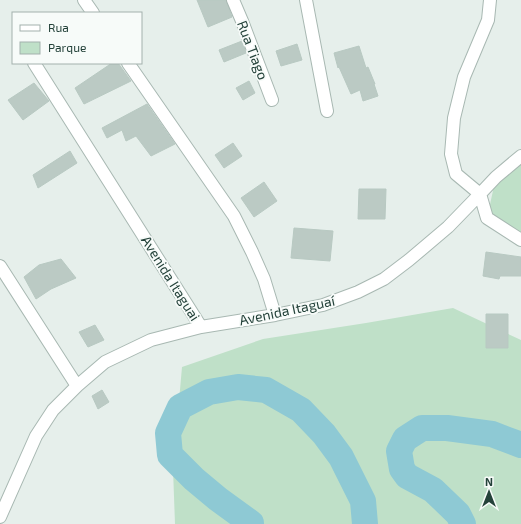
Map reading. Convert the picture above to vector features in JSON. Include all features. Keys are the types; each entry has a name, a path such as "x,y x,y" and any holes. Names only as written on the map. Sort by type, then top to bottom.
{"street":[{"path":"84,0 92,12"},
{"name":"Rua Tiago","path":"233,0 272,100"},
{"path":"306,0 327,111"},
{"path":"490,0 488,20 464,77 454,118 451,154 456,174 480,194 487,218 521,240"},
{"name":"Avenida Itaguai","path":"0,517 36,436 53,410 77,386 105,362 151,340 201,327 35,64"},
{"path":"129,64 234,216 264,279 275,315"},
{"name":"Avenida Itaguaí","path":"201,327 275,315 323,305 358,292 384,278 409,260 448,227 496,177 521,156"},
{"path":"0,266 77,386"}],"green space":[{"path":"521,156 521,240 487,218 496,177"},
{"path":"453,308 521,340 521,524 175,524 173,469 182,367 263,339"}],"building":[{"path":"197,0 226,0 232,17 208,27"},
{"path":"242,41 246,53 224,62 219,50"},
{"path":"297,44 302,60 281,66 276,51"},
{"path":"359,46 366,68 368,67 375,84 378,96 363,101 360,90 351,94 339,67 338,68 334,53"},
{"path":"111,64 119,64 131,81 84,104 75,88"},
{"path":"249,81 255,93 243,100 236,88"},
{"path":"34,83 49,101 23,120 8,100"},
{"path":"147,104 175,144 151,156 136,136 126,141 122,130 107,138 102,128"},
{"path":"233,143 242,156 224,168 215,155"},
{"path":"70,151 77,163 38,188 33,175"},
{"path":"264,182 277,201 254,217 241,198"},
{"path":"359,189 386,189 385,219 358,219"},
{"path":"294,228 333,231 330,261 291,258"},
{"path":"486,252 521,257 521,276 500,276 499,279 483,276"},
{"path":"61,259 76,278 51,289 36,299 24,277 39,265"},
{"path":"486,314 508,314 508,348 486,348"},
{"path":"95,325 104,340 88,347 79,332"},
{"path":"102,390 109,402 98,409 92,396"}],"waterway":[{"path":"251,524 194,479 170,455 168,433 180,407 209,392 238,387 266,390 301,410 324,434 341,457 363,501 365,524"},
{"path":"463,524 458,514 433,490 407,476 402,469 399,451 405,439 422,428 447,428 492,434 521,445"}]}
